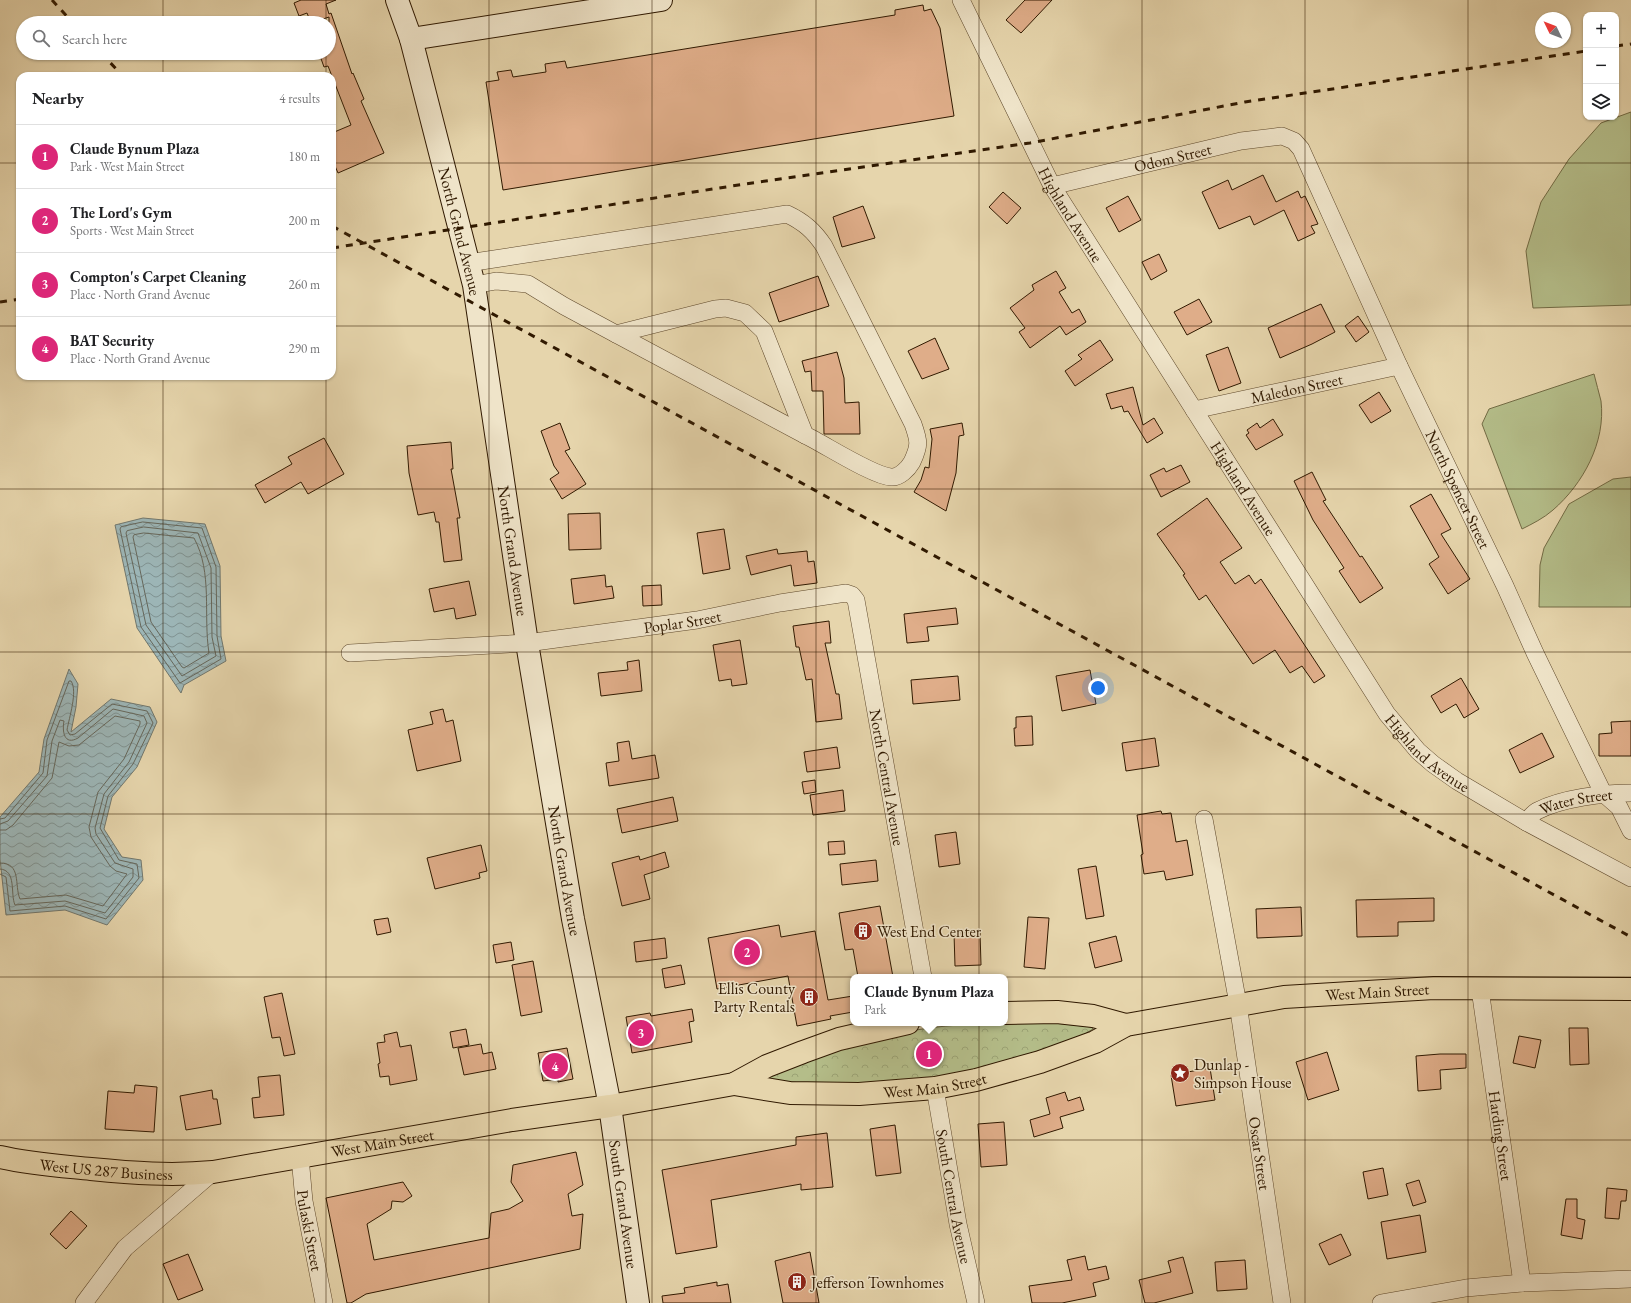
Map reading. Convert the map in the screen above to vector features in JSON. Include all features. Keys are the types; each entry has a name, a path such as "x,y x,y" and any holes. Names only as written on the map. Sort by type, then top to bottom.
{"main road":[{"name":"North Grand Avenue","path":"397,0 411,39 474,285 527,643 572,919 610,1106"},
{"path":"411,39 661,0"},
{"name":"West Main Street","path":"213,1172 512,1120 610,1106 734,1084 790,1092 859,1094 935,1088 976,1080 1040,1062 1095,1042 1126,1026 1238,1004 1284,997 1434,988 1631,989"},
{"name":"West Main Street","path":"1008,1013 1057,1012 1093,1016 1126,1026"},
{"name":"West Main Street","path":"734,1084 767,1066 839,1039 895,1026"},
{"name":"South Grand Avenue","path":"610,1106 638,1303"},
{"name":"West US 287 Business","path":"0,1157 69,1167 142,1173 182,1175 213,1172"}],"street":[{"name":"Highland Avenue","path":"961,0 1052,186 1387,714 1403,734 1433,764 1526,822 1631,878"},
{"name":"Odom Street","path":"1052,186 1241,141 1282,136 1294,141"},
{"name":"North Spencer Street","path":"1294,141 1301,149 1307,161 1399,366 1506,586 1535,653 1603,793 1620,807 1631,831"},
{"path":"468,263 787,214 800,220 812,230 824,246 913,424 919,439 918,449 911,464 899,476 890,477 868,469 564,306 528,284 496,281 474,285"},
{"path":"616,334 715,309 726,308 745,312 764,330 805,435"},
{"name":"Maledon Street","path":"1194,410 1399,366"},
{"name":"North Central Avenue","path":"837,595 846,593 852,595 856,600 922,974"},
{"name":"Poplar Street","path":"350,653 527,643 697,620 780,603 837,595"},
{"name":"Water Street","path":"1526,822 1536,811 1553,805 1603,793 1631,793"},
{"name":"Oscar Street","path":"1204,819 1238,1004 1282,1303"},
{"name":"Harding Street","path":"1480,989 1522,1283"},
{"name":"South Central Avenue","path":"935,1088 958,1224 976,1303"},
{"name":"Pulaski Street","path":"300,1157 304,1201 324,1303"},
{"path":"84,1303 125,1248 213,1172"},
{"path":"1381,1303 1466,1288 1522,1283 1631,1279"}],"green space":[{"path":"1631,112 1631,305 1533,308 1526,251 1541,202 1569,159 1601,123 1609,120 1619,120 1619,116"},
{"path":"1594,374 1601,401 1602,416 1596,447 1590,461 1583,475 1564,500 1546,516 1522,529 1482,424 1489,409"},
{"path":"1631,477 1631,607 1539,607 1540,565 1544,548 1569,504 1613,479"},
{"path":"1035,1021 1092,1027 1093,1029 1083,1035 1001,1065 929,1081 827,1085 766,1080 765,1076 839,1049 877,1038 946,1026 1008,1026 1008,1022"}],"water":[{"path":"143,518 205,524 220,566 221,636 226,661 184,685 181,693 137,628 115,525"},
{"path":"69,669 78,684 76,707 71,732 111,699 150,707 157,722 137,767 112,797 104,829 122,857 141,860 143,880 107,925 65,910 6,915 0,859 0,817 39,772 44,739"}],"building":[{"path":"301,0 336,0 326,4 329,14 331,13 332,16 308,16 307,13 299,16 294,3"},
{"path":"1025,0 1052,0 1021,33 1006,20"},
{"path":"923,5 924,11 931,9 940,28 954,116 503,190 486,82 499,80 497,72 511,70 513,77 546,72 545,64 565,61 567,68 895,15 895,10"},
{"path":"336,28 352,74 353,73 364,99 361,101 384,153 338,173 336,168 336,131 351,125 336,87 336,72 330,72 328,66 324,67 322,60 336,60"},
{"path":"1263,175 1276,202 1298,191 1301,198 1305,196 1318,224 1311,226 1315,233 1298,241 1284,210 1254,225 1250,216 1219,229 1202,192 1228,180 1232,190"},
{"path":"1003,192 1021,208 1007,224 989,207"},
{"path":"1128,196 1141,220 1119,232 1106,208"},
{"path":"863,206 875,238 842,247 833,217"},
{"path":"1159,254 1167,271 1151,280 1142,262"},
{"path":"1056,271 1066,288 1059,292 1072,313 1079,309 1086,322 1066,335 1060,326 1030,348 1019,332 1025,328 1010,308 1034,290 1032,285"},
{"path":"818,276 829,306 779,322 769,293"},
{"path":"1199,299 1212,322 1187,335 1174,312"},
{"path":"1321,304 1335,332 1280,358 1268,328"},
{"path":"1358,316 1369,332 1356,342 1345,326"},
{"path":"935,338 949,369 922,379 908,351"},
{"path":"1100,340 1113,360 1075,386 1065,371 1082,359 1078,355"},
{"path":"1228,347 1241,383 1219,391 1206,355"},
{"path":"837,352 844,378 845,403 859,402 860,434 824,434 823,391 812,391 811,371 805,372 802,361"},
{"path":"1133,387 1143,425 1154,418 1163,433 1147,443 1128,411 1124,412 1122,406 1111,409 1106,394"},
{"path":"1379,392 1391,411 1371,423 1359,405"},
{"path":"1273,419 1283,435 1256,450 1246,435 1249,433 1247,430 1257,423 1260,428"},
{"path":"560,423 570,449 565,451 586,484 562,499 550,479 559,473 554,466 541,431"},
{"path":"962,423 964,435 959,436 956,473 946,511 914,492 921,480 925,467 929,468 932,439 930,429"},
{"path":"324,438 344,474 308,494 301,482 265,503 255,485 292,464 288,457"},
{"path":"451,442 453,469 451,469 460,518 457,518 462,560 444,562 439,522 436,522 434,512 418,515 409,473 407,446"},
{"path":"1181,465 1190,482 1161,497 1150,475 1164,468 1166,472"},
{"path":"1312,472 1326,500 1323,501 1360,557 1362,556 1383,588 1360,603 1339,571 1344,568 1313,520 1294,481"},
{"path":"1431,494 1451,529 1441,534 1470,579 1448,594 1429,564 1439,557 1410,506"},
{"path":"1207,498 1242,548 1220,562 1235,584 1249,575 1255,584 1261,579 1325,676 1314,683 1302,666 1290,673 1275,650 1253,664 1206,595 1199,600 1183,575 1185,574 1157,534"},
{"path":"600,513 601,549 569,550 568,514"},
{"path":"724,529 730,569 703,574 697,533"},
{"path":"777,549 778,554 807,551 808,562 814,561 817,583 794,586 791,565 751,575 746,556"},
{"path":"605,575 606,587 612,586 614,598 574,604 571,579"},
{"path":"469,581 476,615 456,619 454,608 434,612 429,589"},
{"path":"661,585 662,605 643,606 642,586"},
{"path":"956,608 958,624 927,627 929,641 907,643 904,614"},
{"path":"829,621 831,643 825,643 836,694 839,694 842,719 816,722 812,679 806,680 799,647 796,647 793,626"},
{"path":"740,640 747,684 732,686 731,679 719,681 713,645"},
{"path":"639,660 642,691 601,696 598,673 628,670 627,662"},
{"path":"1090,670 1096,704 1062,711 1056,676"},
{"path":"958,676 960,700 913,704 911,680"},
{"path":"1461,678 1479,709 1464,718 1456,704 1441,713 1431,696"},
{"path":"443,709 446,722 453,720 461,761 417,771 408,730 433,724 430,712"},
{"path":"1032,716 1033,745 1015,746 1014,728 1016,728 1016,717"},
{"path":"1631,721 1631,756 1599,756 1599,734 1612,733 1611,722"},
{"path":"1542,733 1554,757 1520,773 1509,750"},
{"path":"1155,738 1159,766 1126,771 1122,743"},
{"path":"629,741 632,759 655,755 659,778 609,786 606,763 619,761 617,743"},
{"path":"837,747 840,768 807,772 804,752"},
{"path":"815,780 816,792 804,794 802,782"},
{"path":"843,790 845,811 813,815 810,795"},
{"path":"673,797 678,821 622,833 617,809"},
{"path":"1161,811 1162,814 1171,813 1176,842 1187,840 1193,875 1166,880 1164,871 1144,874 1141,855 1143,854 1137,815"},
{"path":"956,832 960,864 939,867 935,835"},
{"path":"844,841 845,854 829,855 828,842"},
{"path":"481,845 487,871 479,873 480,878 435,889 427,858"},
{"path":"665,852 669,867 644,875 650,899 622,906 612,863 639,856 640,860"},
{"path":"876,860 878,881 842,885 840,864"},
{"path":"1096,866 1104,916 1086,919 1078,869"},
{"path":"1434,898 1434,921 1398,922 1398,936 1357,937 1356,900"},
{"name":"West End Center","path":"880,906 892,974 857,974 853,949 845,950 839,913"},
{"path":"1301,907 1302,936 1257,938 1256,909"},
{"path":"1028,917 1049,918 1045,969 1024,967"},
{"path":"388,918 391,932 377,935 374,920"},
{"path":"779,925 781,937 815,931 828,1000 850,996 850,1013 830,1016 831,1019 797,1026 788,976 717,989 708,938"},
{"path":"980,932 981,965 955,966 954,933"},
{"path":"1116,936 1122,961 1095,968 1089,943"},
{"path":"665,938 667,958 636,962 634,942"},
{"path":"511,942 514,960 496,963 493,945"},
{"path":"533,961 542,1012 521,1016 512,965"},
{"path":"681,965 685,984 665,988 662,969"},
{"path":"282,993 295,1054 284,1056 280,1037 272,1038 264,997"},
{"path":"692,1009 694,1021 689,1022 692,1042 632,1053 626,1017 650,1013 651,1016"},
{"path":"1569,1028 1588,1028 1589,1064 1570,1065"},
{"path":"466,1029 469,1045 453,1048 450,1032"},
{"path":"397,1032 400,1047 411,1045 417,1080 390,1085 389,1076 380,1077 378,1064 380,1063 377,1043 385,1042 384,1035"},
{"path":"1519,1036 1541,1040 1535,1068 1513,1063"},
{"path":"481,1044 483,1054 492,1052 496,1069 464,1075 458,1048"},
{"path":"567,1048 573,1079 558,1082 558,1079 543,1081 538,1053"},
{"path":"1327,1052 1339,1090 1308,1100 1296,1062"},
{"path":"1466,1054 1466,1068 1440,1070 1441,1089 1418,1091 1416,1056"},
{"path":"1210,1068 1215,1100 1176,1106 1171,1075"},
{"path":"280,1075 284,1115 254,1118 252,1098 260,1097 258,1077"},
{"path":"135,1085 157,1087 154,1132 105,1129 108,1091 134,1093"},
{"path":"212,1090 213,1099 217,1099 221,1124 186,1130 180,1096"},
{"path":"1065,1092 1068,1101 1080,1097 1084,1110 1060,1117 1063,1128 1034,1137 1030,1120 1050,1114 1046,1098"},
{"path":"1004,1122 1007,1165 981,1167 978,1124"},
{"path":"895,1125 901,1173 876,1176 870,1129"},
{"path":"827,1133 833,1187 801,1190 801,1184 711,1200 717,1247 676,1254 662,1170 796,1145 796,1137"},
{"path":"576,1152 583,1185 568,1194 572,1216 583,1214 580,1249 366,1294 351,1303 347,1303 326,1198 403,1182 412,1196 403,1202 392,1201 391,1209 367,1224 374,1260 489,1238 491,1213 509,1209 523,1201 511,1182 513,1165"},
{"path":"1383,1168 1388,1195 1368,1199 1363,1172"},
{"path":"1419,1180 1426,1202 1413,1206 1406,1184"},
{"path":"1607,1188 1627,1190 1626,1201 1621,1201 1619,1219 1605,1218"},
{"path":"1566,1199 1577,1199 1577,1218 1585,1220 1582,1239 1561,1235"},
{"path":"71,1211 87,1226 66,1249 50,1234"},
{"path":"1420,1215 1426,1252 1387,1259 1381,1222"},
{"path":"1341,1234 1351,1255 1329,1265 1319,1244"},
{"name":"Jefferson Townhomes","path":"810,1252 819,1303 783,1303 775,1261"},
{"path":"188,1254 203,1290 178,1300 163,1264"},
{"path":"1085,1256 1088,1270 1106,1266 1109,1279 1093,1283 1096,1296 1062,1303 1032,1303 1029,1286 1072,1280 1067,1260"},
{"path":"1183,1257 1193,1293 1154,1303 1145,1303 1139,1280 1171,1272 1168,1261"},
{"path":"1245,1260 1247,1289 1217,1291 1215,1262"},
{"path":"717,1282 717,1286 728,1284 731,1303 663,1303 662,1296 685,1293 684,1288"}],"railway":[{"path":"52,0 67,16"},
{"path":"1619,46 1631,44"},
{"path":"336,247 745,184 1030,143 1245,102 1583,51"},
{"path":"108,60 119,72"},
{"path":"336,228 1631,937"},
{"path":"0,302 16,300"}],"place":[{"name":"West End Center","path":"863,931"},
{"name":"The Lord's Gym","path":"747,952"},
{"name":"Ellis County Party Rentals","path":"809,997"},
{"name":"Compton's Carpet Cleaning","path":"641,1033"},
{"name":"Claude Bynum Plaza","path":"929,1054"},
{"name":"BAT Security","path":"555,1066"},
{"name":"Dunlap - Simpson House","path":"1180,1073"},
{"name":"Jefferson Townhomes","path":"797,1282"}]}
